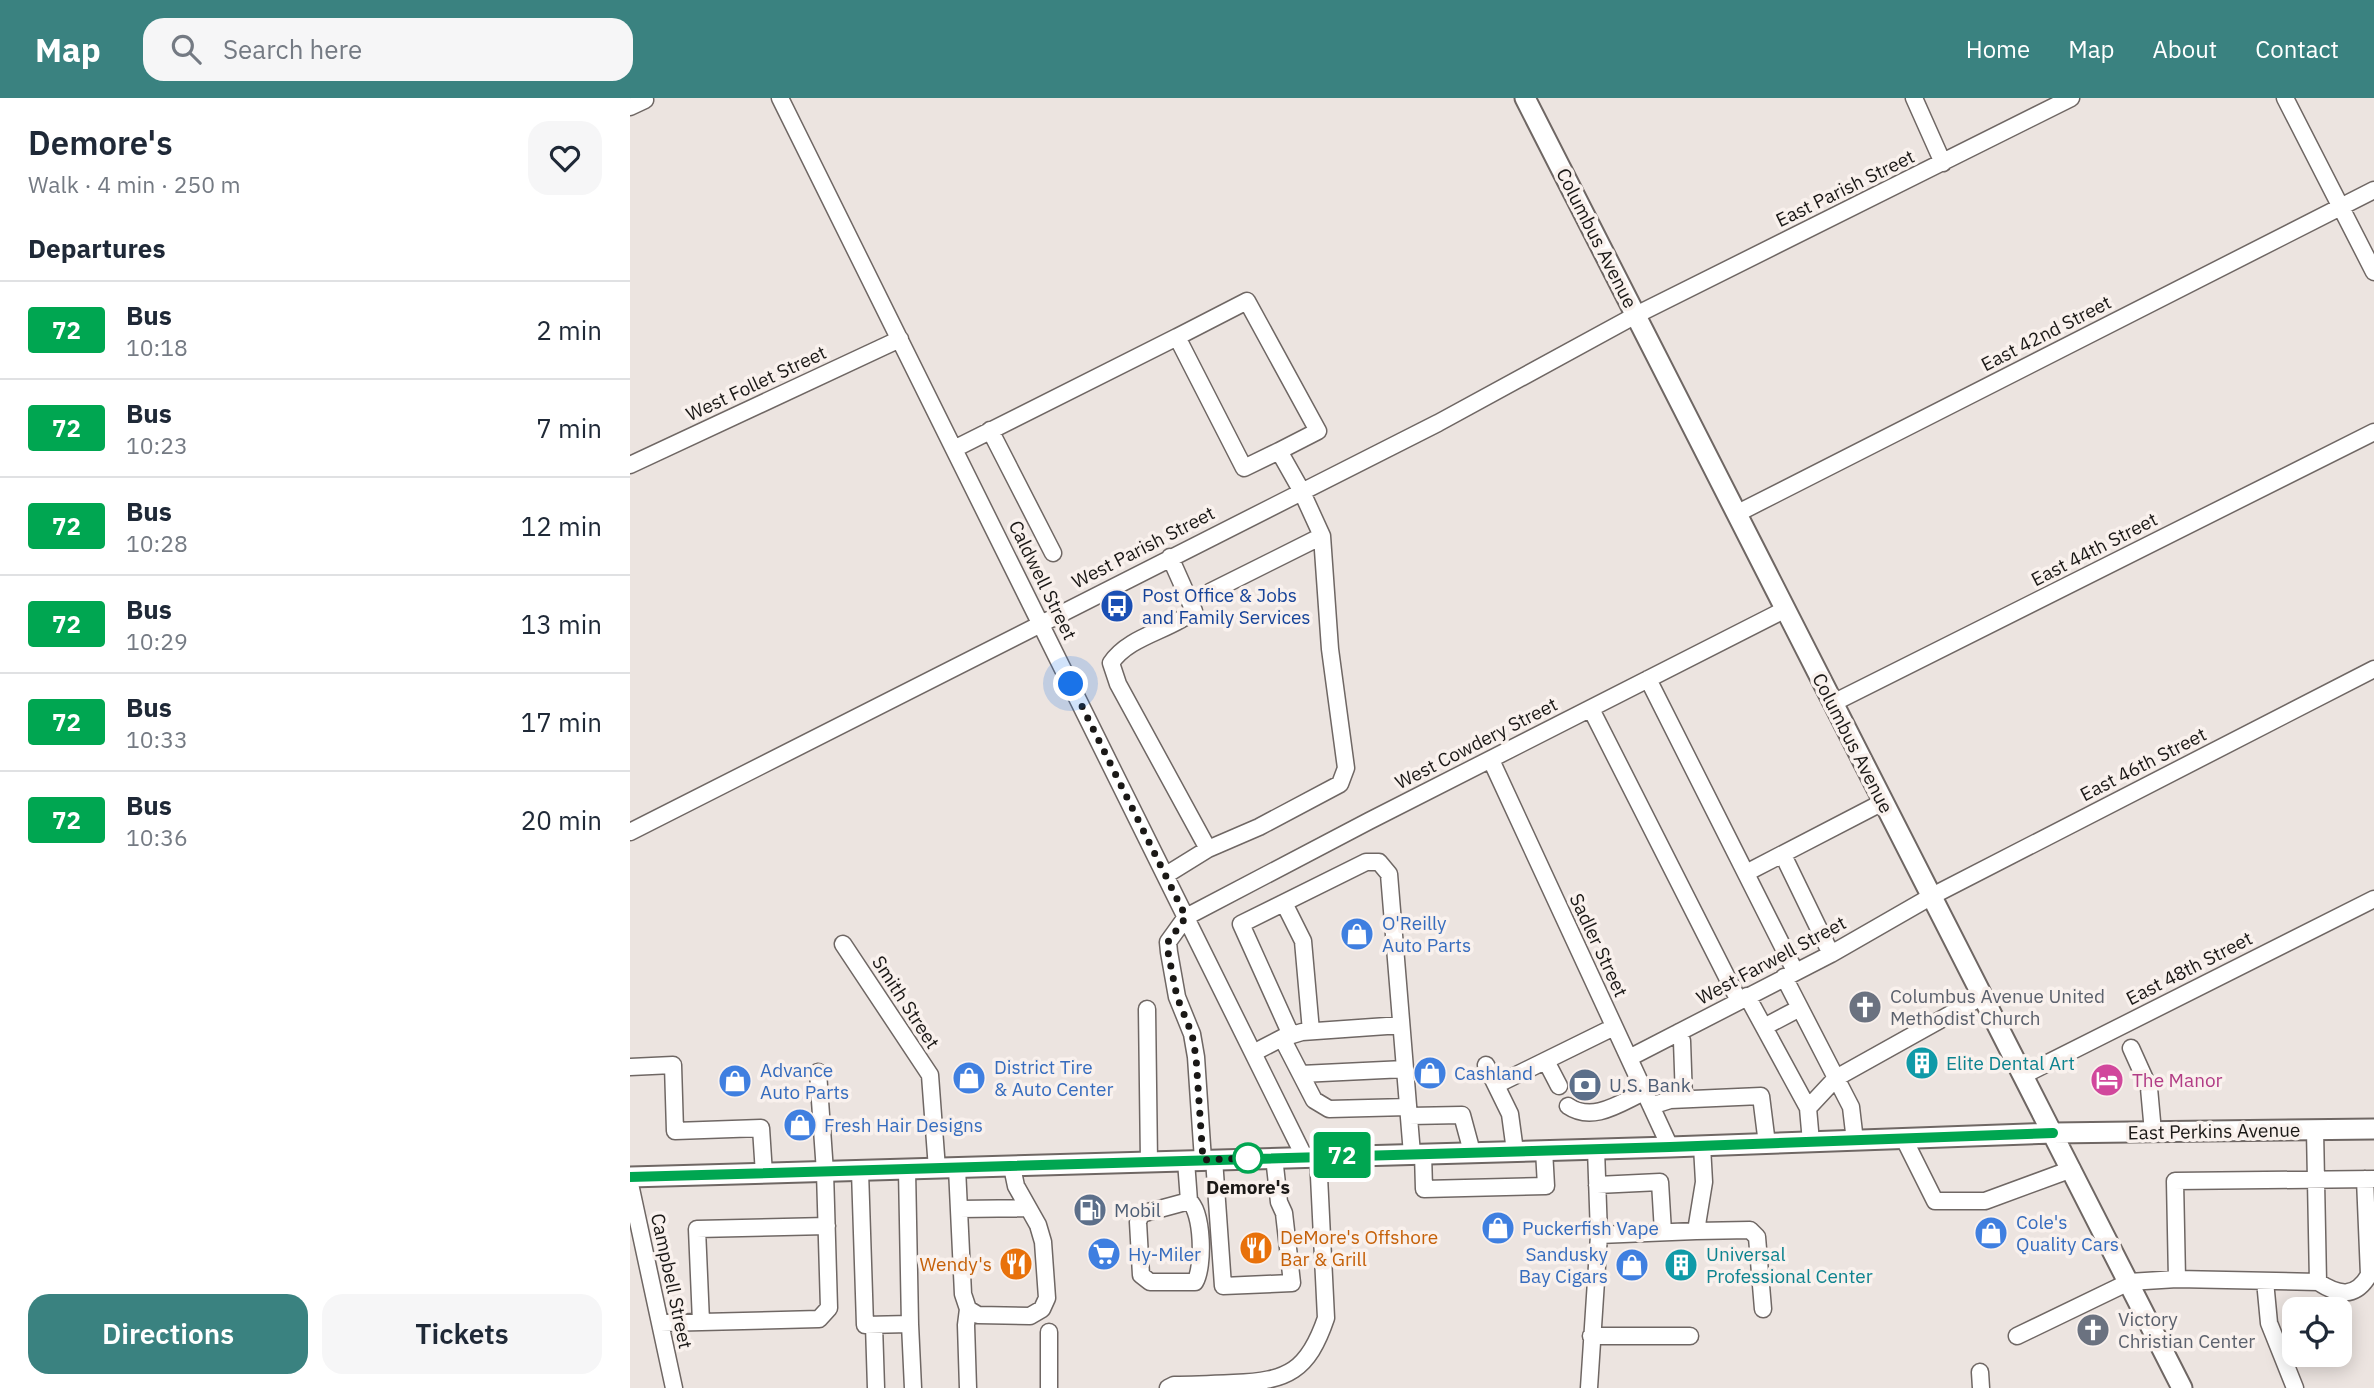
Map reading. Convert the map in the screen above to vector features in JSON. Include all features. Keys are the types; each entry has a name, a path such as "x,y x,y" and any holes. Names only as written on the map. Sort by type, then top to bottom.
{"main road":[{"name":"Columbus Avenue","path":"1525,98 2182,1388"},
{"name":"East Perkins Avenue","path":"630,1177 1670,1147 2053,1133 2374,1129"}],"street":[{"name":"Caldwell Street","path":"780,98 1253,1053 1311,1156"},
{"path":"1914,98 1943,163"},
{"name":"East Parish Street","path":"1636,315 2071,98"},
{"path":"2285,98 2374,272"},
{"path":"630,107 645,100"},
{"name":"East 42nd Street","path":"1738,513 2374,190"},
{"path":"954,449 1247,301 1318,431 1244,468 1177,337"},
{"name":"West Parish Street","path":"630,832 1438,423 1636,315"},
{"name":"West Follet Street","path":"630,465 900,339"},
{"path":"990,430 1053,553"},
{"name":"East 44th Street","path":"1833,703 2374,432"},
{"path":"1166,875 1208,849 1259,827 1340,784 1346,768 1330,649 1322,536 1279,451"},
{"path":"1210,592 1322,536"},
{"path":"1170,557 1194,611 1184,619 1117,654 1111,663 1118,684 1208,849"},
{"name":"West Cowdery Street","path":"1186,917 1786,609"},
{"name":"East 46th Street","path":"1932,896 2374,669"},
{"path":"1648,679 1746,873 1790,974 1800,1008 1851,1107 1855,1141"},
{"path":"1591,709 1743,999 1764,1027 1808,1108 1811,1142"},
{"name":"Sadler Street","path":"1491,760 1670,1147"},
{"path":"1746,873 1883,802"},
{"path":"1783,855 1830,954"},
{"path":"1472,1152 1462,1115 1408,1111 1329,1109 1314,1100 1241,925 1366,862 1379,862 1389,874 1408,1111 1424,1189 1546,1186 1544,1150"},
{"name":"West Farwell Street","path":"1629,1058 1830,954 1932,896"},
{"name":"East 48th Street","path":"2024,1075 2374,898"},
{"path":"1284,903 1303,940 1311,1031"},
{"path":"1186,917 1168,942 1168,952 1177,997 1192,1034 1196,1057 1201,1160 1223,1286 1292,1283 1274,1157"},
{"name":"Smith Street","path":"843,944 929,1075 937,1169"},
{"path":"1808,1108 1836,1078 1983,996"},
{"path":"1764,1027 1800,1008"},
{"path":"1147,1009 1149,1162"},
{"path":"1253,1053 1287,1037 1311,1031 1401,1025"},
{"path":"1496,1085 1614,1027"},
{"path":"1679,1032 1682,1041 1684,1099"},
{"path":"2132,1048 2149,1088 2152,1132"},
{"path":"1546,1061 1559,1086"},
{"path":"1486,1065 1510,1114 1515,1151"},
{"path":"630,1067 673,1066 675,1131 761,1128 764,1174"},
{"path":"1301,1074 1405,1069"},
{"path":"660,1323 819,1319 830,1308 818,1072"},
{"path":"1568,1106 1580,1114 1647,1099 1761,1096 1766,1144"},
{"path":"2315,1130 2318,1282"},
{"path":"1904,1139 1935,1201 1985,1201 2072,1169"},
{"path":"1696,1231 1704,1182 1702,1146"},
{"path":"1589,1388 1599,1235 1596,1149"},
{"path":"1168,1388 1174,1385 1264,1382 1286,1376 1306,1360 1319,1339 1326,1318 1311,1156"},
{"path":"1189,1201 1201,1160"},
{"path":"968,1309 978,1315 1030,1316 1042,1309 1047,1298 1043,1242 1016,1186 1012,1167"},
{"path":"957,1168 962,1294 968,1309 965,1325 968,1388"},
{"path":"907,1170 913,1388"},
{"path":"860,1171 865,1325 910,1324"},
{"path":"2017,1336 2129,1282 2177,1279 2318,1282 2333,1292 2349,1292 2363,1285 2369,1275 2370,1179 2175,1181 2177,1279"},
{"path":"1597,1185 1660,1182 1662,1232"},
{"name":"Campbell Street","path":"630,1184 674,1388"},
{"path":"1189,1201 1195,1206 1199,1217 1200,1274 1195,1282 1150,1282 1141,1275 1138,1222 1141,1214 1189,1201"},
{"path":"959,1209 1028,1208"},
{"path":"701,1322 697,1229 827,1226"},
{"path":"1599,1235 1750,1230 1757,1237 1763,1309"},
{"path":"2265,1281 2269,1323 2295,1388"},
{"path":"874,1325 876,1388"},
{"path":"1049,1332 1049,1388"},
{"path":"1591,1336 1690,1336"}],"bus line":[{"name":"72","path":"630,1177 1670,1147 2053,1133"}],"place":[{"name":"Post Office & Jobs and Family Services","path":"1117,606"},
{"name":"O'Reilly Auto Parts","path":"1357,934"},
{"name":"Columbus Avenue United Methodist Church","path":"1865,1007"},
{"name":"Elite Dental Art","path":"1922,1063"},
{"name":"Cashland","path":"1430,1073"},
{"name":"District Tire & Auto Center","path":"969,1078"},
{"name":"The Manor","path":"2107,1080"},
{"name":"Advance Auto Parts","path":"735,1081"},
{"name":"U.S. Bank","path":"1585,1085"},
{"name":"Fresh Hair Designs","path":"800,1125"},
{"name":"Demore's","path":"1248,1158"},
{"name":"Mobil","path":"1090,1210"},
{"name":"Puckerfish Vape","path":"1498,1228"},
{"name":"Cole's Quality Cars","path":"1991,1233"},
{"name":"DeMore's Offshore Bar & Grill","path":"1256,1248"},
{"name":"Hy-Miler","path":"1104,1254"},
{"name":"Wendy's","path":"1016,1264"},
{"name":"Sandusky Bay Cigars","path":"1632,1265"},
{"name":"Universal Professional Center","path":"1681,1265"},
{"name":"Victory Christian Center","path":"2093,1330"}],"route":[{"path":"1071,684 1186,917 1168,942 1168,952 1177,997 1192,1034 1196,1057 1203,1160 1254,1158 1248,1158"}]}
